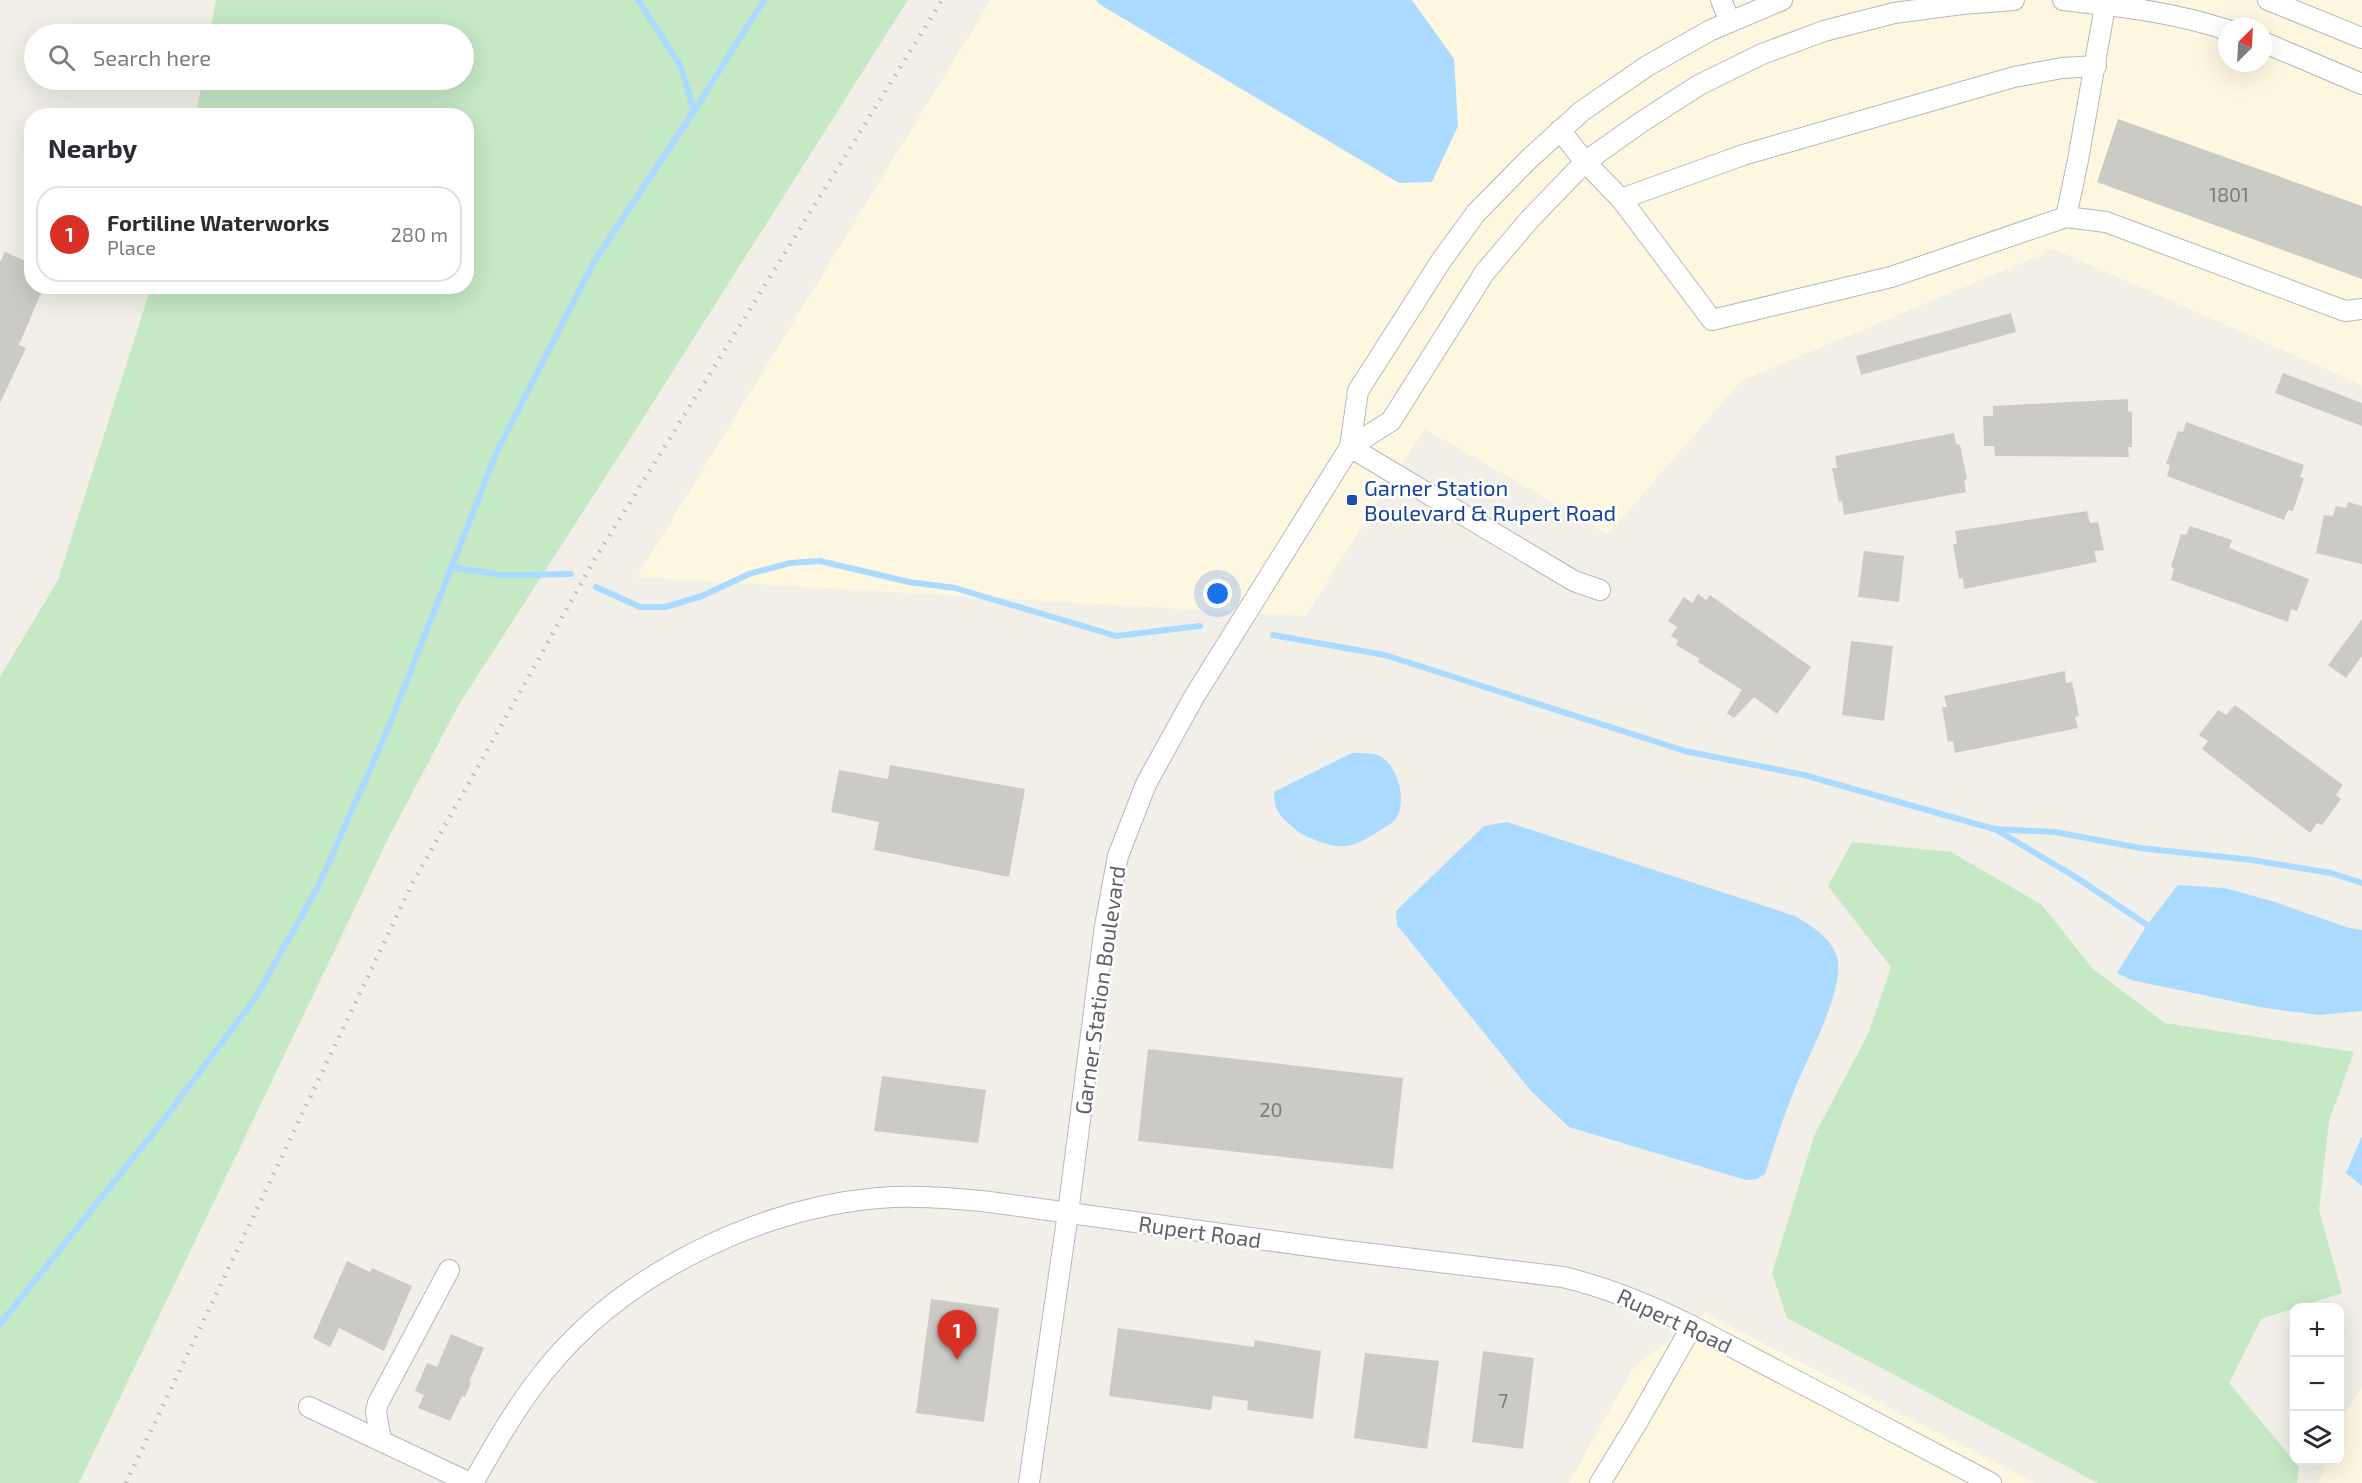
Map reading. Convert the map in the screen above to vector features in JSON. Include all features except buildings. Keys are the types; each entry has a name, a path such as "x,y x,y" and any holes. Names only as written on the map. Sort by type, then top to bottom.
{"street":[{"path":"1721,0 1730,22"},
{"name":"Garner Station Boulevard","path":"1029,1483 1068,1213 1105,926 1118,856 1146,784 1194,697 1350,447 1358,391 1441,261 1476,213 1582,111 1647,66 1711,30 1782,0"},
{"name":"Garner Station Boulevard","path":"1350,447 1391,421 1485,272 1530,219 1586,162 1640,123 1699,85 1783,46 1824,31 1894,14 1962,4 2014,0"},
{"path":"2062,0 2106,2 2202,21 2218,27"},
{"path":"2268,0 2299,5 2362,38"},
{"path":"2066,217 2096,66 2106,2"},
{"path":"2272,46 2362,84"},
{"path":"1621,199 1743,155 2014,77 2062,68 2096,66"},
{"path":"1560,130 1621,199 1712,320 1890,277 2066,217 2106,222 2345,311 2362,309"},
{"path":"1350,447 1574,581 1600,590"},
{"name":"Rupert Road","path":"471,1483 507,1422 545,1371 575,1338 630,1292 679,1260 706,1246 782,1216 814,1208 878,1198 928,1196 982,1201 1339,1250 1563,1277 1597,1285 1648,1303 1992,1483"},
{"path":"381,1440 376,1412 378,1403 449,1270"},
{"path":"1600,1483 1692,1326"},
{"path":"309,1407 471,1483"}],"shaded area":[{"path":"991,0 2362,0 2362,385 2054,249 1741,381 1608,534 1425,429 1305,616 637,577"},
{"path":"1705,1313 2035,1483 1569,1483 1634,1367"},
{"path":"2362,1387 2362,1483 2319,1483 2325,1465 2344,1465 2344,1415"}],"green space":[{"path":"216,0 908,0 458,706 388,839 79,1483 0,1483 0,677 58,580 149,294 474,294 474,108 197,108 200,90 474,90 474,24 212,24"},
{"path":"1852,842 1951,852 2042,905 2093,969 2165,1023 2354,1052 2329,1121 2319,1210 2342,1293 2311,1303 2290,1303 2290,1310 2261,1319 2229,1383 2290,1456 2290,1465 2299,1467 2297,1483 2098,1483 1787,1318 1772,1273 1814,1136 1869,1032 1891,967 1828,886"}],"water":[{"path":"1096,0 1412,0 1454,59 1458,126 1432,182 1399,183 1099,4"},
{"path":"1352,753 1376,755 1389,763 1397,778 1401,794 1397,817 1392,823 1348,846 1333,845 1303,835 1280,815 1274,792"},
{"path":"1507,822 1795,916 1820,933 1830,944 1837,957 1838,970 1831,1005 1790,1101 1765,1174 1757,1179 1746,1180 1569,1127 1531,1091 1397,925 1396,911 1484,826"},
{"path":"2178,885 2224,888 2272,901 2349,928 2362,930 2362,1011 2319,1015 2265,1008 2131,980 2117,973 2147,925"},
{"path":"2362,1136 2362,1186 2346,1173"}],"waterway":[{"path":"638,0 681,67 694,111"},
{"path":"0,1324 162,1122 254,1000 318,887 387,731 498,449 594,262 764,0"},
{"path":"596,587 640,607 665,607 702,596 749,574 790,563 820,561 909,582 955,588 1116,636 1200,626"},
{"path":"451,567 502,575 571,574"},
{"path":"1273,635 1385,655 1685,751 1804,775 1994,829 2055,832 2140,848 2252,860 2331,873 2362,883"},
{"path":"1995,829 2074,876 2147,925"}],"railway":[{"path":"126,1483 412,884 593,562 942,0"}],"place":[{"name":"Garner Station Boulevard & Rupert Road","path":"1352,500"},
{"name":"Fortiline Waterworks","path":"957,1360"}]}
